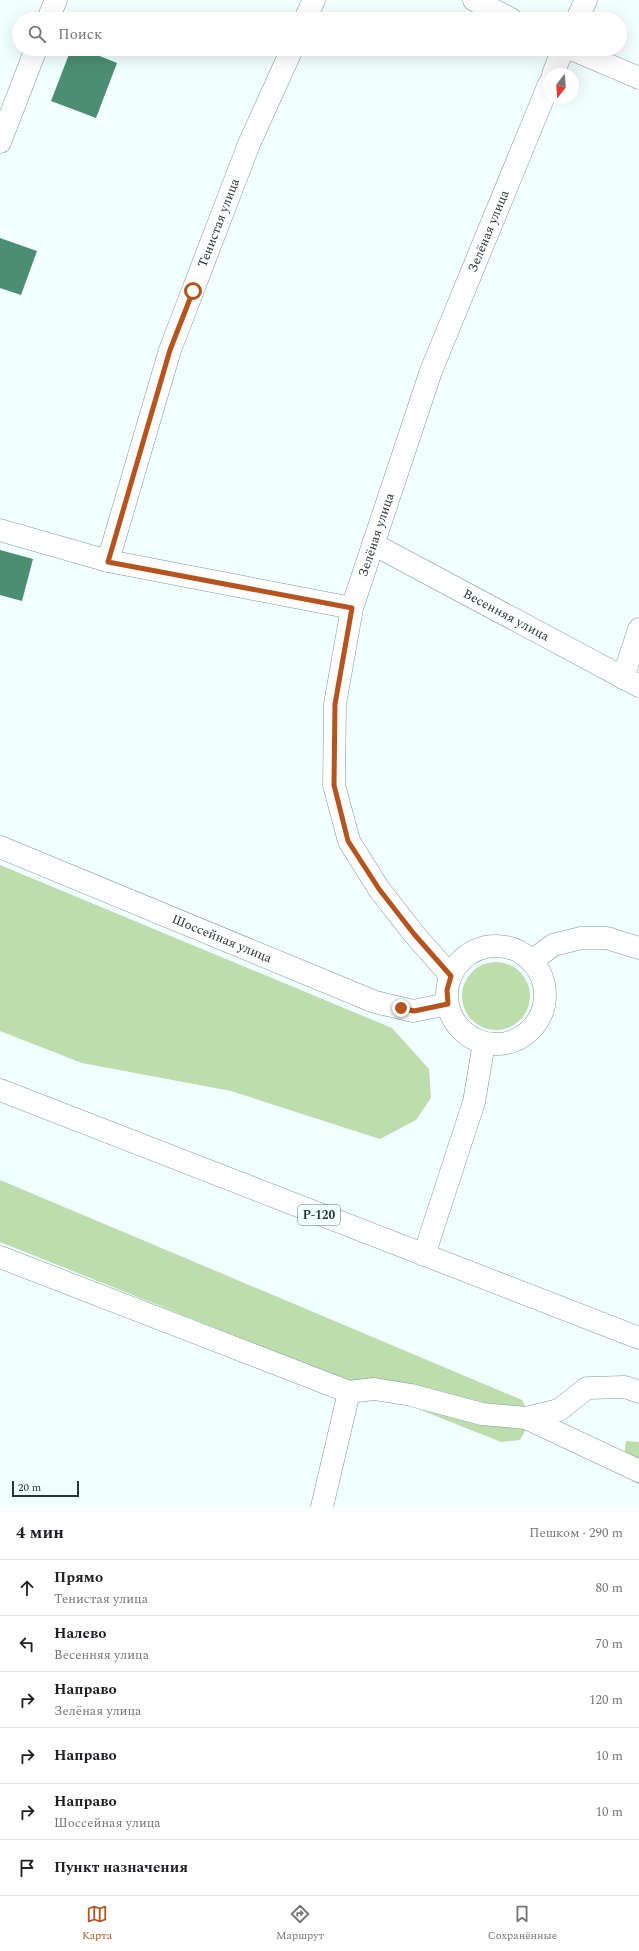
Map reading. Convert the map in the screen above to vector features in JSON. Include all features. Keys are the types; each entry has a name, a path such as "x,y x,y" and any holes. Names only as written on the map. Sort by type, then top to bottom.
{"main road":[{"path":"51,12 56,0"},
{"path":"308,12 314,0"},
{"path":"474,0 497,12"},
{"path":"580,12 586,0"},
{"path":"0,142 33,56"},
{"name":"Тенистая улица","path":"108,562 170,350 249,144 289,56"},
{"path":"555,68 560,56"},
{"path":"587,56 639,78"},
{"name":"Зелёная улица","path":"451,976 414,934 379,889 348,841 334,785 335,704 352,608 430,371 543,98"},
{"path":"0,530 108,562 352,608"},
{"name":"Весенняя улица","path":"372,544 631,682"},
{"path":"631,682 639,630"},
{"name":"Шоссейная улица","path":"0,847 375,1002 414,1011 448,1004"},
{"path":"532,961 553,945 581,938 607,938 639,948"},
{"path":"487,947 503,947 519,952 532,961 541,974 545,990 544,1006 539,1020 529,1033 515,1041 500,1045 484,1043 471,1038 460,1029 452,1017 448,1004 447,990 451,976 459,963 472,953 487,947"},
{"path":"424,1255 474,1102 484,1043"},
{"name":"Р-120","path":"0,1090 639,1338"},
{"path":"0,1257 349,1392 374,1389 411,1395 482,1414 526,1418 559,1410 588,1388 625,1387 639,1392"},
{"path":"322,1507 349,1392"},
{"path":"526,1418 639,1471"}],"green space":[{"path":"0,865 392,1028 429,1069 431,1098 416,1120 380,1139 231,1091 82,1063 0,1031"},
{"path":"496,962 509,965 520,972 527,983 530,996 527,1009 520,1020 509,1027 496,1030 483,1027 472,1020 465,1009 462,996 465,983 472,972 483,965"},
{"path":"0,1180 522,1400 532,1419 520,1440 501,1442 0,1242"},
{"path":"626,1441 639,1442 639,1485 622,1474"}],"building":[{"path":"68,56 100,56 117,63 96,118 51,101"},
{"path":"0,238 37,251 21,295 0,288"},
{"path":"0,550 33,559 22,601 0,595"}],"route":[{"path":"193,291 170,350 108,562 352,608 335,704 333,762 334,785 348,841 379,889 414,934 451,976 447,990 448,1004 414,1011 401,1008"}]}
